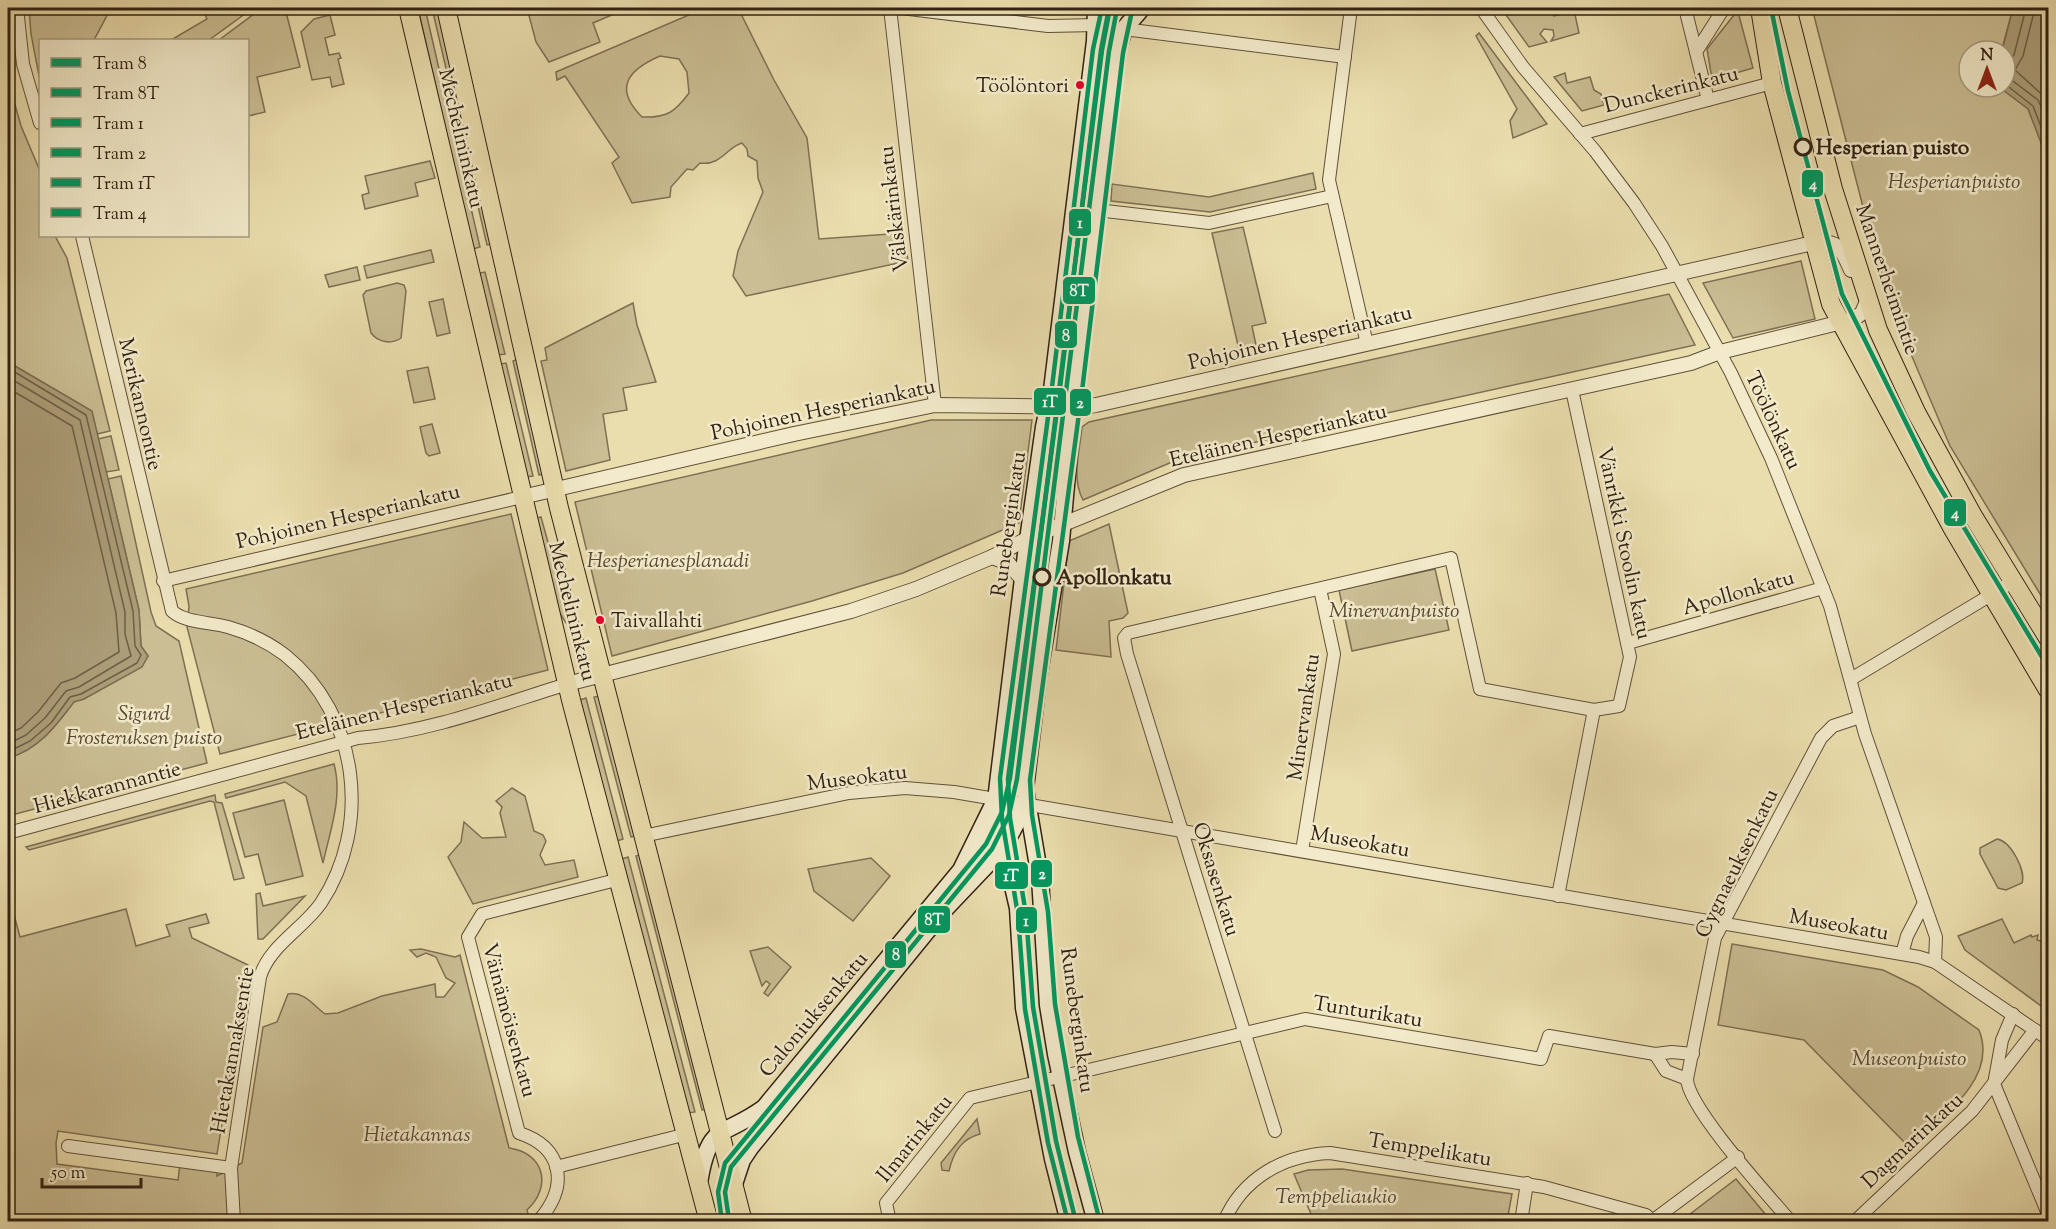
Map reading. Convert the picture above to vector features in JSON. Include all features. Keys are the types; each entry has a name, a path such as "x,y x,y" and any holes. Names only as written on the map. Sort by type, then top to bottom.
{"main road":[{"name":"Mechelininkatu","path":"408,8 567,684 709,1221"},
{"name":"Mechelininkatu","path":"446,8 555,490 743,1221"},
{"name":"Runeberginkatu","path":"1069,1221 1053,1159 1024,1008 1018,909 996,800 1023,580 1049,406 1096,25 1096,8"},
{"name":"Runeberginkatu","path":"1096,1221 1061,1078 1048,1005 1039,868 1026,805 1026,773 1038,679 1053,603 1073,407 1117,52 1124,29 1142,8"},
{"path":"1760,8 1772,84 1826,290 1840,323 1953,529 2049,690"},
{"name":"Mannerheimintie","path":"1787,8 1833,189 1885,345 1916,412 1972,516 2049,638"},
{"path":"1096,25 1124,29"},
{"name":"Caloniuksenkatu","path":"720,1131 751,1118 764,1108 961,870 996,800"},
{"name":"Caloniuksenkatu","path":"734,1184 742,1160 756,1141 945,909 1004,848 1026,805"},
{"path":"699,1183 703,1160 710,1144 720,1131"}],"street":[{"path":"17,8 23,64 39,120"},
{"path":"890,8 1048,26 1096,25"},
{"name":"Välskärinkatu","path":"890,8 935,405"},
{"path":"1351,8 1329,180 1367,344"},
{"name":"Töölönkatu","path":"1481,8 1523,67 1635,203 1678,274 1720,352 1771,458 1823,588 1851,679 1860,717 1936,938 1935,962"},
{"path":"1685,8 1708,100"},
{"path":"1696,52 1724,8"},
{"path":"1124,29 1345,57"},
{"name":"Dunckerinkatu","path":"1580,134 1772,84"},
{"path":"1097,210 1209,223 1332,196"},
{"name":"Merikannontie","path":"82,237 163,581"},
{"name":"Pohjoinen Hesperiankatu","path":"163,581 794,434 935,405 1073,407 1096,405 1813,243 1833,244 1840,247 1850,269 1866,290"},
{"name":"Eteläinen Hesperiankatu","path":"217,778 343,742 385,736 507,705 535,692 851,611 916,589 992,557 1029,538 1184,475 1691,363 1720,352 1840,323 1859,316 1866,290"},
{"name":"Vänrikki Stoolin katu","path":"1572,390 1630,657 1618,706 1594,710"},
{"path":"992,557 1008,563 1023,580"},
{"path":"1320,589 1451,558 1480,689 1594,710 1558,896"},
{"name":"Hietakannaksentie","path":"163,581 171,611 176,616 249,634 293,662 313,683 325,702 343,742 353,799 345,852 336,876 320,905 263,966 231,1168 234,1221"},
{"path":"1851,679 2013,581"},
{"name":"Apollonkatu","path":"1628,643 1823,588"},
{"name":"Oksasenkatu","path":"1275,1131 1124,638 1128,633 1320,589"},
{"name":"Minervankatu","path":"1302,851 1334,654 1320,589"},
{"name":"Cygnaeuksenkatu","path":"1688,1085 1715,938 1821,738 1833,726 1860,717"},
{"name":"Hiekkarannantie","path":"8,834 217,778"},
{"name":"Museokatu","path":"643,836 877,790 929,789 1902,954 1935,962 2049,1040"},
{"name":"Väinämöisenkatu","path":"556,1167 541,1143 519,1133 468,937 482,914 620,879"},
{"path":"1902,954 1907,936 1924,903"},
{"name":"Dagmarinkatu","path":"1994,1084 2002,1040 2013,1014"},
{"name":"Tunturikatu","path":"1061,1078 1305,1019 1541,1059 1549,1035 1655,1054 1672,1052 1693,1054"},
{"name":"Dagmarinkatu","path":"1854,1221 1972,1111 2035,1030"},
{"path":"1655,1054 1666,1071 1688,1085 1738,1158 1791,1221"},
{"name":"Ilmarinkatu","path":"890,1221 886,1203 970,1098 1061,1078"},
{"path":"1994,1084 2049,1214"},
{"path":"542,1221 541,1218 555,1198 558,1186 556,1167 687,1134"},
{"path":"68,1146 231,1168"},
{"name":"Temppelikatu","path":"1224,1221 1237,1197 1264,1173 1286,1161 1310,1154 1338,1154 1527,1183 1646,1215 1653,1221 1738,1158"},
{"path":"1521,1221 1527,1183"}],"green space":[{"path":"29,8 111,8 95,39 39,39 39,76 31,34"},
{"path":"202,8 253,8 210,39 173,39 207,19"},
{"path":"262,8 266,8 267,12 285,8 300,67 257,77 265,112 249,116 249,39 220,39"},
{"path":"418,8 425,8 480,247 473,249"},
{"path":"432,8 438,8 493,244 487,245"},
{"path":"527,8 628,8 593,23 600,42 549,62 536,42"},
{"path":"705,8 738,8 774,80 807,138 819,239 904,233 908,261 746,296 733,276 738,251 763,192 758,178 757,161 748,156 747,149 742,143 713,162 700,163 693,170 687,169 671,187 670,197 632,203 612,163 619,157 565,76 557,80 556,72","holes":["660,56 679,59 687,72 689,93 670,112 664,115 642,117 628,97 628,81 640,67"]},
{"path":"1501,8 1551,8 1554,16 1574,10 1579,33 1551,41 1554,36 1553,30 1544,29 1540,34 1547,42 1529,47"},
{"path":"1732,8 1737,8 1753,68 1716,79 1711,73 1707,49 1734,15"},
{"name":"Hesperianpuisto","path":"1812,8 2013,8 2005,39 1957,39 1957,99 2017,99 2017,67 2048,115 2048,607 1950,446 1902,333 1873,246"},
{"path":"330,15 335,35 325,38 329,55 339,53 341,58 338,59 344,84 332,87 330,77 312,80 301,32 314,19"},
{"path":"1479,33 1547,124 1513,138 1510,121 1517,109 1476,36"},
{"path":"1565,73 1567,83 1590,77 1594,90 1601,94 1604,105 1582,111 1554,77"},
{"path":"8,80 21,126 39,169 39,237 56,237 67,258 110,431 97,434 91,411 8,362"},
{"path":"430,161 435,178 415,183 418,196 365,209 362,195 369,193 365,176"},
{"path":"1313,173 1316,189 1210,212 1111,201 1112,184 1209,197"},
{"path":"1243,227 1266,323 1252,326 1257,350 1240,354 1212,233"},
{"path":"431,250 434,262 367,278 364,266"},
{"path":"1801,261 1815,319 1733,338 1703,283"},
{"path":"357,267 360,280 329,287 325,275"},
{"path":"485,272 505,354 498,355 479,273"},
{"path":"397,283 404,285 406,291 401,338 385,342 377,339 371,333 363,295 366,291"},
{"path":"1669,294 1695,345 1179,459 1083,500 1079,491 1077,464 1082,427 1089,422"},
{"path":"443,299 450,333 437,336 429,302"},
{"path":"633,303 637,325 656,382 623,388 627,410 603,414 610,460 566,471 541,361 547,360 545,348"},
{"path":"519,359 546,473 539,475 513,361"},
{"path":"506,363 533,476 526,477 500,364"},
{"path":"428,367 435,399 414,403 407,371"},
{"name":"Hesperianesplanadi","path":"931,420 1032,420 1019,523 903,573 812,601 612,656 575,502"},
{"path":"432,424 440,453 429,456 426,453 420,427"},
{"path":"111,436 119,470 106,472 98,439"},
{"name":"Sigurd Frosteruksen puisto","path":"121,476 151,612 156,626 179,641 207,763 8,816 8,758 28,749 46,736 74,701 84,699 148,656 141,646 139,610 108,479"},
{"name":"Hesperianesplanadi","path":"511,514 548,670 220,754 187,627 189,606 186,589"},
{"path":"541,517 570,622 566,623 559,612 537,518"},
{"path":"1109,524 1128,613 1123,618 1109,621 1111,657 1056,650 1069,541"},
{"name":"Minervanpuisto","path":"1435,569 1449,630 1352,651 1339,590"},
{"path":"601,696 637,836 631,837 594,697"},
{"path":"586,698 623,839 617,841 580,700"},
{"path":"334,764 336,801 323,863 306,796 285,782 226,798 225,794"},
{"path":"512,788 525,796 534,831 543,835 546,841 540,855 545,865 574,860 578,877 473,904 448,857 461,842 464,822 482,838 506,837 500,813 502,807 496,801"},
{"path":"215,795 216,802 222,803 244,878 234,880 214,802 210,801 29,850 26,847"},
{"path":"284,800 303,876 266,885 258,854 245,857 233,813"},
{"path":"1997,839 2012,851 2022,871 2022,883 2006,890 1998,888 1980,854 1980,848"},
{"path":"643,854 709,1108 702,1110 636,856"},
{"path":"628,857 695,1112 688,1113 622,859"},
{"path":"871,858 890,876 853,921 814,891 808,869"},
{"name":"Hietakannas","path":"8,892 20,937 126,909 136,946 170,936 166,925 206,914 209,923 189,928 192,938 248,965 217,1154 58,1131 57,1164 178,1180 180,1164 217,1169 217,1176 242,1163 263,1027 277,1022 288,994 304,997 325,1014 338,1013 382,996 435,984 436,997 444,997 455,983 446,978 436,957 426,953 417,957 410,950 421,949 455,957 460,955 509,1148 531,1157 541,1172 540,1191 527,1210 530,1221 8,1221"},
{"path":"260,893 263,906 305,896 263,939 258,939 256,894"},
{"path":"2002,919 2014,943 2031,935 2032,937 2038,935 2037,940 2041,941 2048,956 2048,1011 1965,950 1958,936"},
{"name":"Museonpuisto","path":"1732,944 1883,970 1918,987 1979,1030 1983,1048 1981,1065 1974,1081 1950,1110 1908,1146 1804,1040 1718,1025"},
{"path":"768,947 791,967 768,996 764,993 770,984 766,981 762,986 750,951"},
{"path":"977,1119 980,1134 963,1143 953,1158 949,1171 942,1170 941,1163"},
{"name":"Temppeliaukio","path":"1342,1169 1512,1194 1507,1221 1314,1221 1294,1174 1308,1170"},
{"path":"1736,1179 1771,1221 1681,1221"}],"water":[{"path":"2013,8 2048,8 2048,161 2028,109 2015,99 2017,99 2017,39 2005,39"},
{"path":"8,362 92,411 139,610 141,646 148,656 142,667 84,699 74,702 46,736 28,749 8,758"}],"tram line":[{"name":"1T","path":"1068,1222 1048,1143 1025,1009 1018,915 1002,819 1000,778 1052,387 1093,49 1102,8"},
{"name":"1","path":"1076,1222 1056,1141 1033,1007 1026,914 1010,818 1008,779 1060,388 1101,50 1109,8"},
{"name":"8","path":"722,1222 718,1192 725,1163 986,844 1002,812 1010,778 1102,50 1110,8"},
{"name":"4","path":"1771,8 1788,91 1842,294 1930,471 2048,667"},
{"name":"8T","path":"729,1220 725,1192 731,1167 992,849 1009,815 1017,779 1109,51 1117,9"},
{"name":"2","path":"1099,1218 1078,1137 1055,1004 1048,912 1032,815 1030,780 1082,391 1123,53 1132,11"}],"place":[{"name":"Töölöntori","path":"1080,85"},
{"name":"Hesperian puisto","path":"1803,147"},
{"name":"Apollonkatu","path":"1042,577"},
{"name":"Taivallahti","path":"600,620"}]}
